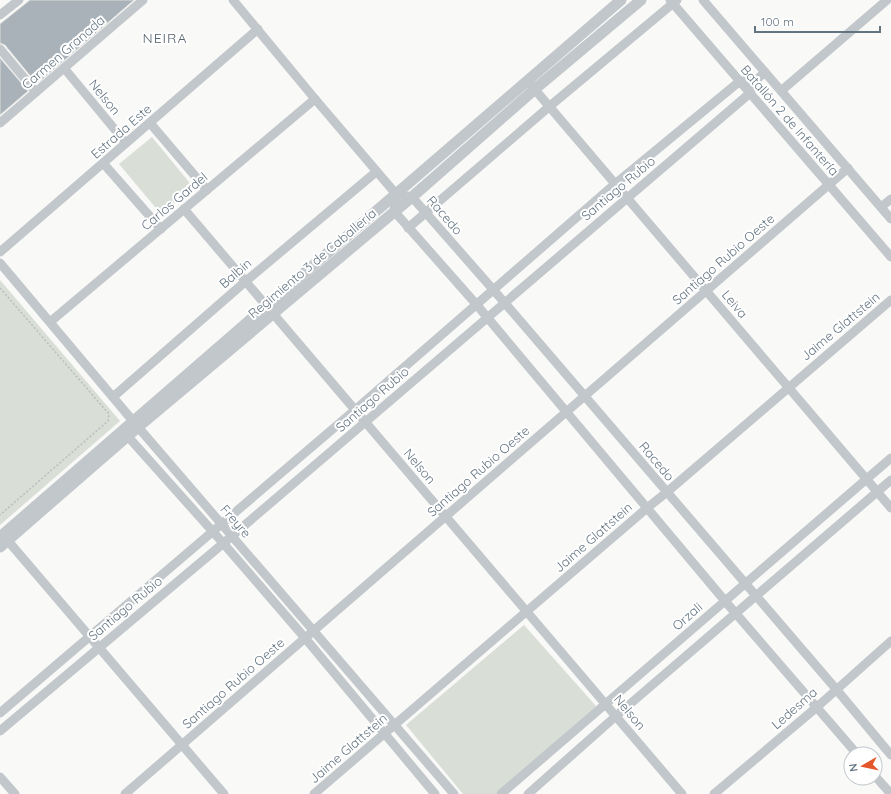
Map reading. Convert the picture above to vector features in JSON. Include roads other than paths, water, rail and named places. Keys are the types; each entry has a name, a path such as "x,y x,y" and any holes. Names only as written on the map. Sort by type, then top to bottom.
{"street":[{"path":"0,15 19,0"},
{"name":"Carmen Granada","path":"0,123 142,0"},
{"path":"233,0 396,194 394,211 408,228 476,304 725,601 850,746"},
{"name":"Regimiento 3 de Caballería","path":"269,310 396,194 621,0"},
{"name":"Regimiento 3 de Caballería","path":"3,539 269,310 412,197 535,89 641,0"},
{"name":"Batallón 2 de Infantería","path":"704,0 891,218"},
{"path":"781,91 887,0"},
{"path":"408,228 673,1"},
{"name":"Batallón 2 de Infantería","path":"673,1 740,81 749,94 830,185 891,257"},
{"name":"Estrada Este","path":"0,252 258,30"},
{"path":"0,49 36,92"},
{"name":"Nelson","path":"64,68 126,143"},
{"name":"Santiago Rubio","path":"0,731 232,536 486,317 749,94 755,81 765,72"},
{"name":"Leiva","path":"528,80 891,508"},
{"path":"740,81 755,81"},
{"name":"Santiago Rubio","path":"0,713 355,410 615,184 740,81"},
{"name":"Carlos Gardel","path":"50,322 315,99"},
{"path":"150,123 207,190"},
{"path":"103,163 161,228"},
{"name":"Santiago Rubio Oeste","path":"125,794 848,168"},
{"name":"Balbin","path":"113,397 246,281 376,172"},
{"name":"Racedo","path":"396,194 412,197 426,212 891,755"},
{"path":"881,207 891,199"},
{"name":"Nelson","path":"184,209 682,794"},
{"name":"Freyre","path":"0,263 135,424 454,794"},
{"name":"Jaime Glattstein","path":"314,794 891,300"},
{"name":"Freyre","path":"125,433 305,638 436,794"},
{"name":"Orzali","path":"500,794 891,458"},
{"path":"528,794 616,716 891,480"},
{"path":"3,539 99,647 224,794"},
{"name":"Ledesma","path":"714,794 817,707 891,641"},
{"path":"0,777 15,794"},
{"path":"883,785 891,794"}],"district":[{"name":"NEIRA","path":"165,38"}]}
